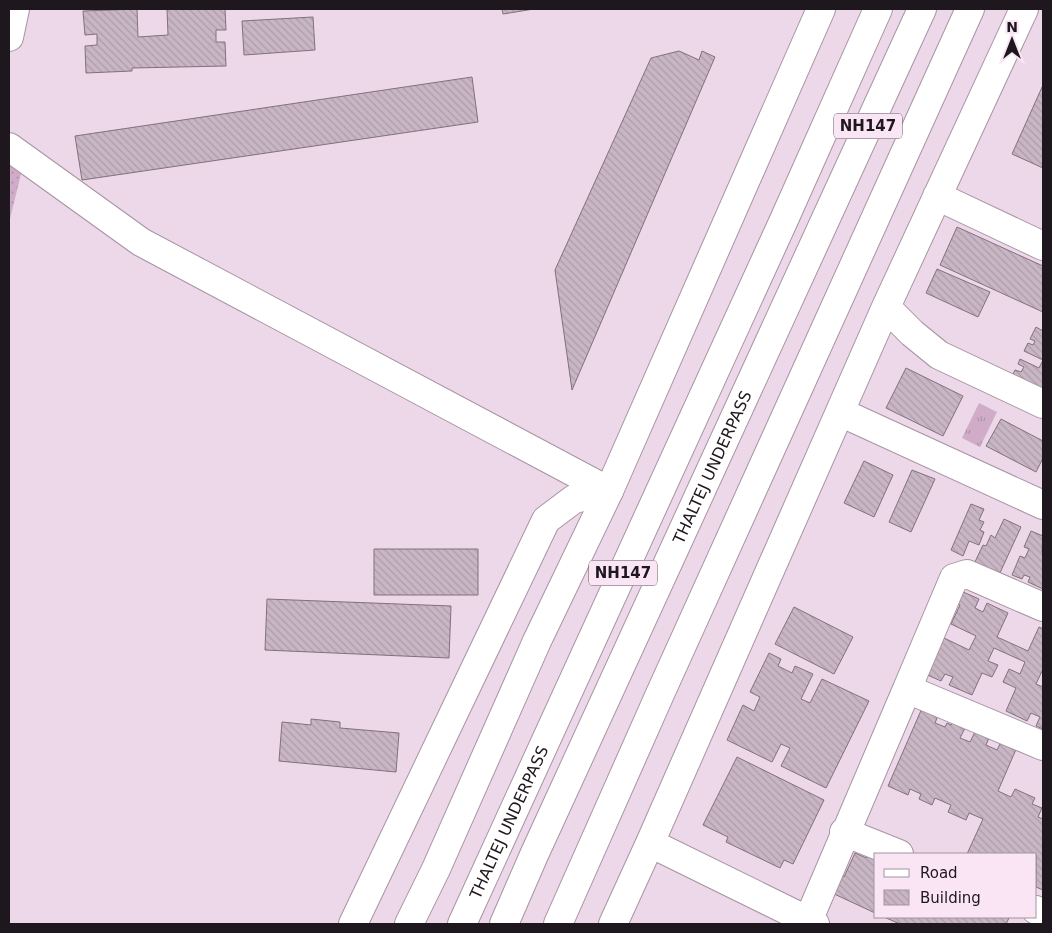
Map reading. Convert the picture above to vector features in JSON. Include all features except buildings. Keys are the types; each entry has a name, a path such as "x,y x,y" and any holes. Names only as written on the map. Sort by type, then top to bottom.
{"main road":[{"path":"9,38 15,9"},
{"path":"409,924 436,869 538,641 609,491 821,9"},
{"name":"THALTEJ UNDERPASS","path":"462,924 783,222 878,9"},
{"name":"THALTEJ UNDERPASS","path":"504,924 922,9"},
{"path":"558,924 970,9"},
{"path":"613,924 886,307 1024,9"},
{"path":"9,148 141,242 609,491"},
{"path":"937,196 1043,246"},
{"path":"886,307 912,333 939,355 1043,404"},
{"path":"840,412 1043,505"},
{"path":"353,924 546,520 574,499 609,491"},
{"path":"650,843 811,922 844,832 954,578 967,574 1043,607"},
{"path":"907,688 1043,746"},
{"path":"844,832 896,853"}],"green space":[{"path":"9,165 21,174 9,223"},
{"path":"979,403 997,412 980,447 962,438"}]}
